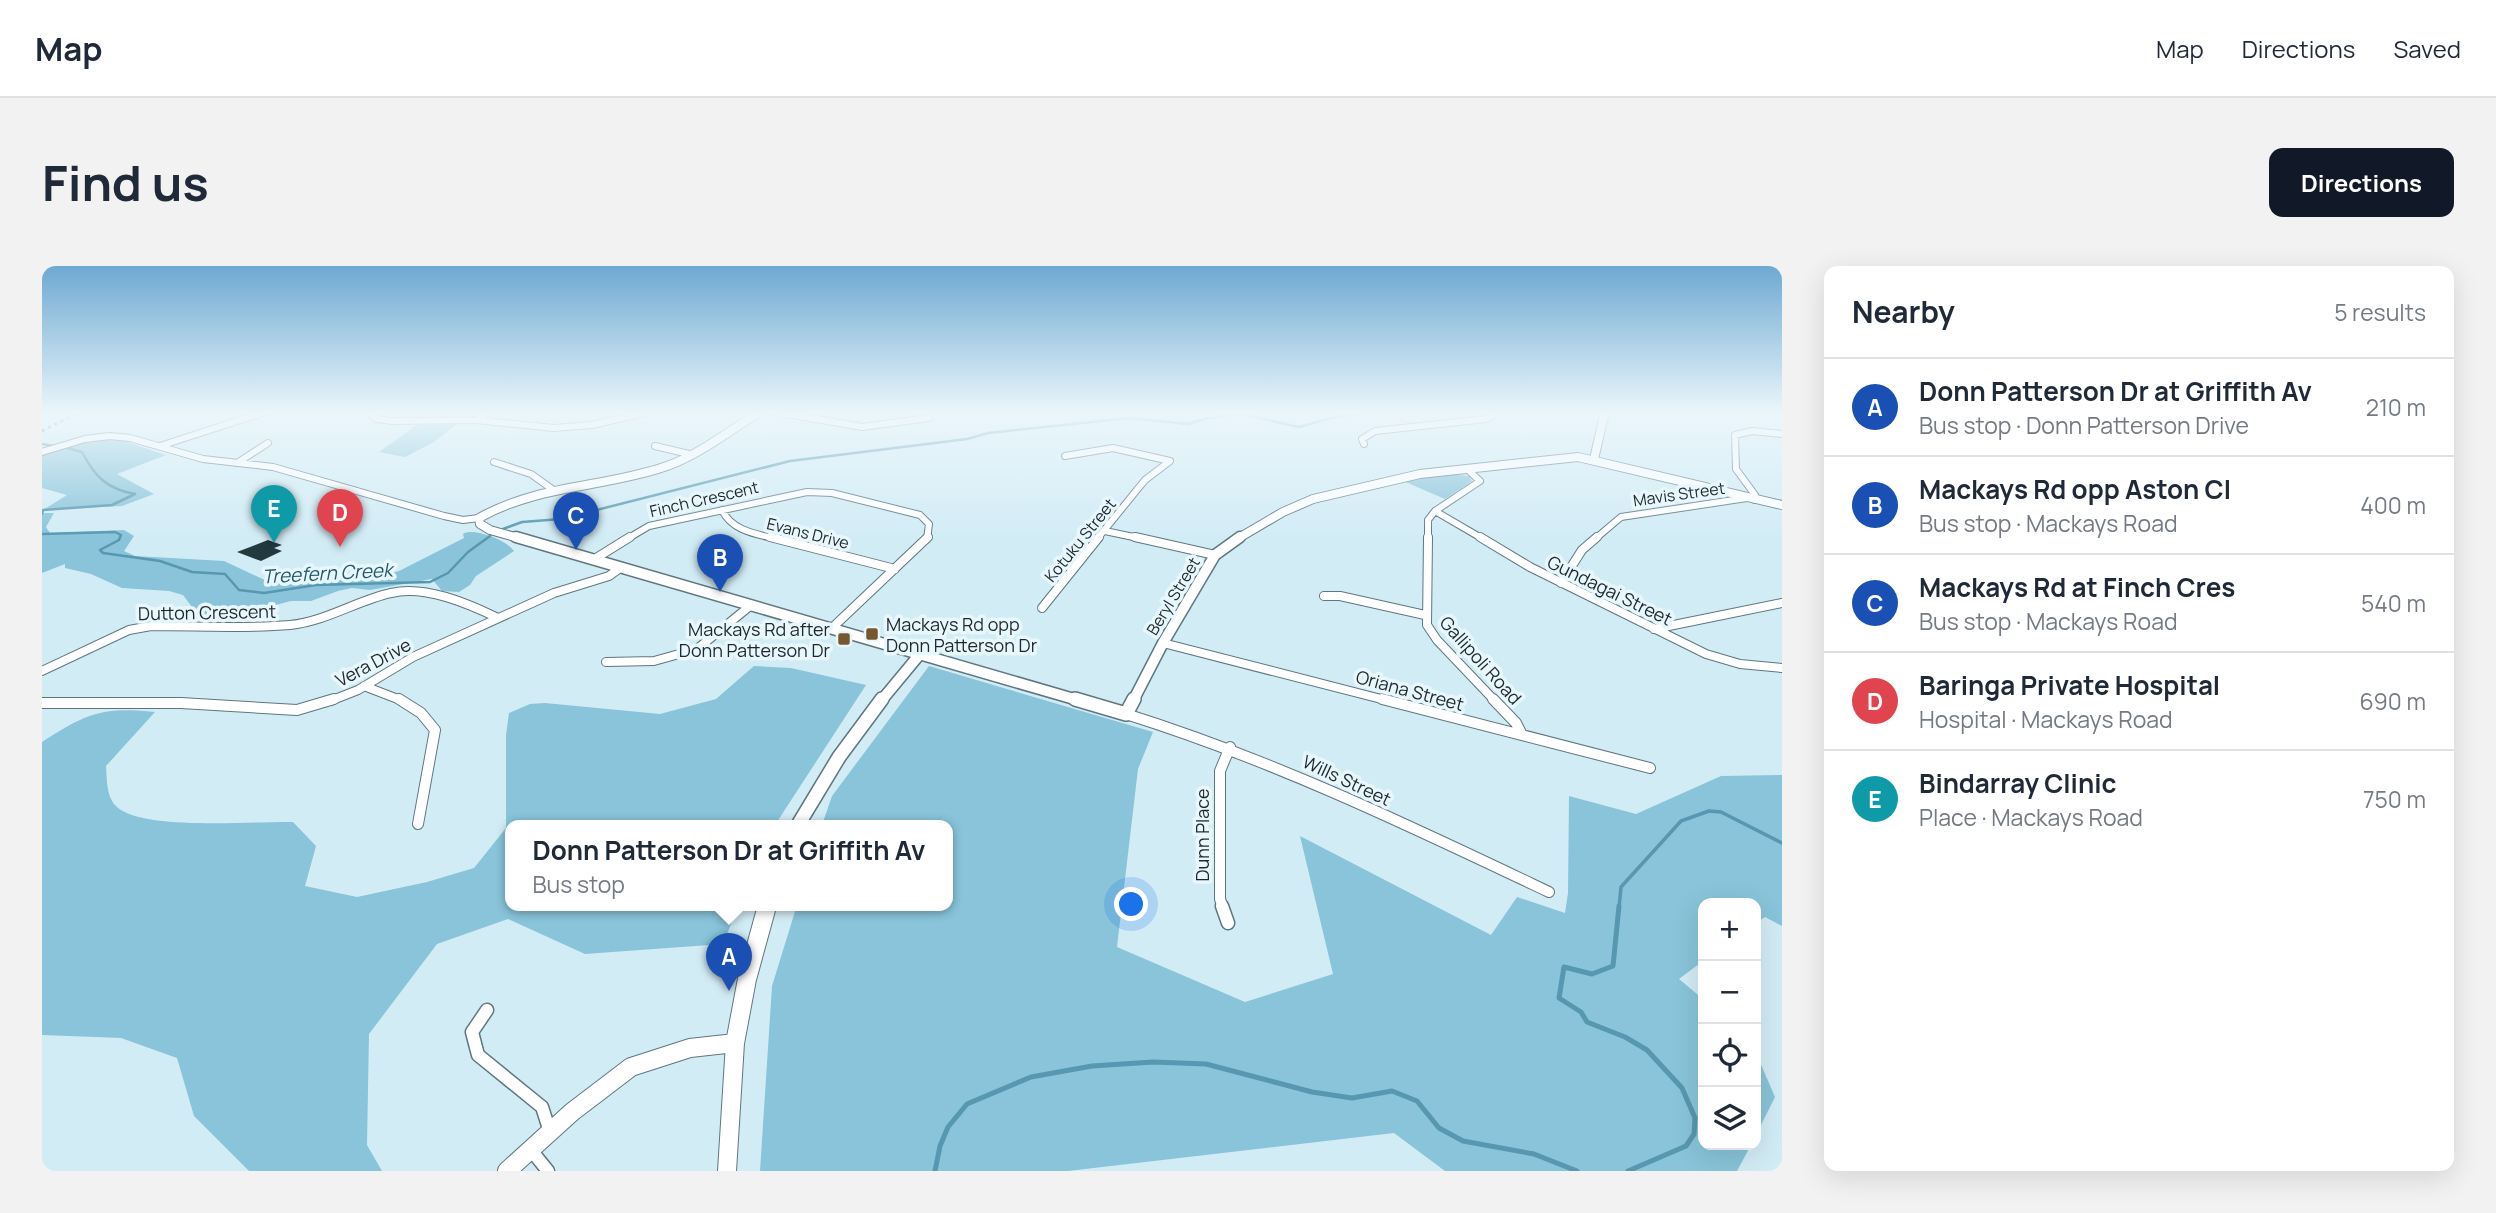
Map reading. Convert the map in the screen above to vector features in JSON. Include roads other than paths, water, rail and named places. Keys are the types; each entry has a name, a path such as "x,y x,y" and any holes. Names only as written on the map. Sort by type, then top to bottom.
{"main road":[{"path":"689,454 666,467 629,477 522,496 479,518 480,524 495,532 1126,713"},
{"name":"Beryl Street","path":"1126,713 1163,643 1215,555 1232,542 1304,502 1420,474 1571,458 1594,458 1782,505"},
{"path":"801,820 840,752 920,654"},
{"path":"727,1171 735,1043 747,979 765,911"}],"street":[{"path":"190,454 275,467 444,516 463,520 479,518"},
{"path":"237,463 251,454"},
{"path":"1065,456 1076,454"},
{"path":"1140,454 1170,461"},
{"path":"1736,454 1738,478 1755,495 1751,499"},
{"name":"Kotuku Street","path":"1042,608 1145,480 1179,456"},
{"path":"494,463 531,474 552,489"},
{"path":"1435,511 1480,481 1467,469"},
{"name":"Finch Crescent","path":"593,560 649,526 807,492 842,495 920,515 929,524 929,537 832,628"},
{"name":"Mavis Street","path":"1561,583 1582,550 1620,517 1751,499"},
{"name":"Evans Drive","path":"722,510 724,517 733,525 748,532 895,569"},
{"name":"Gundagai Street","path":"1435,511 1561,583 1654,629 1725,660 1782,668"},
{"name":"Gallipoli Road","path":"1435,511 1427,524 1427,625 1437,640 1516,723 1522,735"},
{"path":"1105,531 1215,555"},
{"name":"Vera Drive","path":"42,703 181,703 297,710 340,698 413,657 554,593 609,576 620,568"},
{"name":"Dutton Crescent","path":"42,671 129,630 151,626 291,625 341,613 390,593 418,590 466,604 498,618"},
{"path":"1324,596 1340,596 1425,615"},
{"path":"1654,629 1782,603"},
{"path":"606,662 654,662 697,649 750,606"},
{"name":"Oriana Street","path":"1163,643 1650,768"},
{"path":"364,686 409,703 426,714 435,730 418,824"},
{"name":"Wills Street","path":"1126,713 1230,747 1310,780 1549,892"},
{"name":"Dunn Place","path":"1228,923 1220,899 1220,771 1230,747"},
{"path":"487,1010 472,1032 478,1055 542,1107 550,1132"},
{"path":"507,1171 572,1112 631,1067 690,1048 735,1043"},
{"path":"531,1150 548,1171"}],"waterway":[{"name":"Treefern Creek","path":"42,514 43,510 112,505 135,494 109,485 97,475 83,454"},
{"name":"Treefern Creek","path":"503,529 522,522 561,519 790,461 844,454"},
{"name":"Treefern Creek","path":"42,534 115,532 121,535 119,540 100,550 103,553 160,561 192,572 225,574 239,590 264,593 316,585 430,582 448,573 468,552 490,536"},
{"path":"1619,908 1621,887 1681,821 1709,811 1721,812 1782,843"},
{"path":"1619,906 1613,966 1592,974 1564,967 1559,998 1581,1012 1587,1022 1625,1037 1647,1050 1682,1088 1695,1118 1694,1134 1686,1146 1628,1171"},
{"path":"935,1171 940,1146 948,1127 967,1104 1031,1077 1092,1066 1153,1062 1206,1064 1312,1092 1352,1098 1392,1091 1417,1101 1439,1128 1463,1141 1534,1154 1577,1171"}],"place":[{"name":"Bindarray Clinic","path":"274,543"},
{"name":"Baringa Private Hospital","path":"340,547"},
{"name":"Mackays Rd at Finch Cres","path":"576,550"},
{"name":"Mackays Rd opp Aston Cl","path":"720,592"},
{"name":"Mackays Rd opp Donn Patterson Dr","path":"872,634"},
{"name":"Mackays Rd after Donn Patterson Dr","path":"844,639"},
{"name":"Donn Patterson Dr at Griffith Av","path":"729,991"}]}
